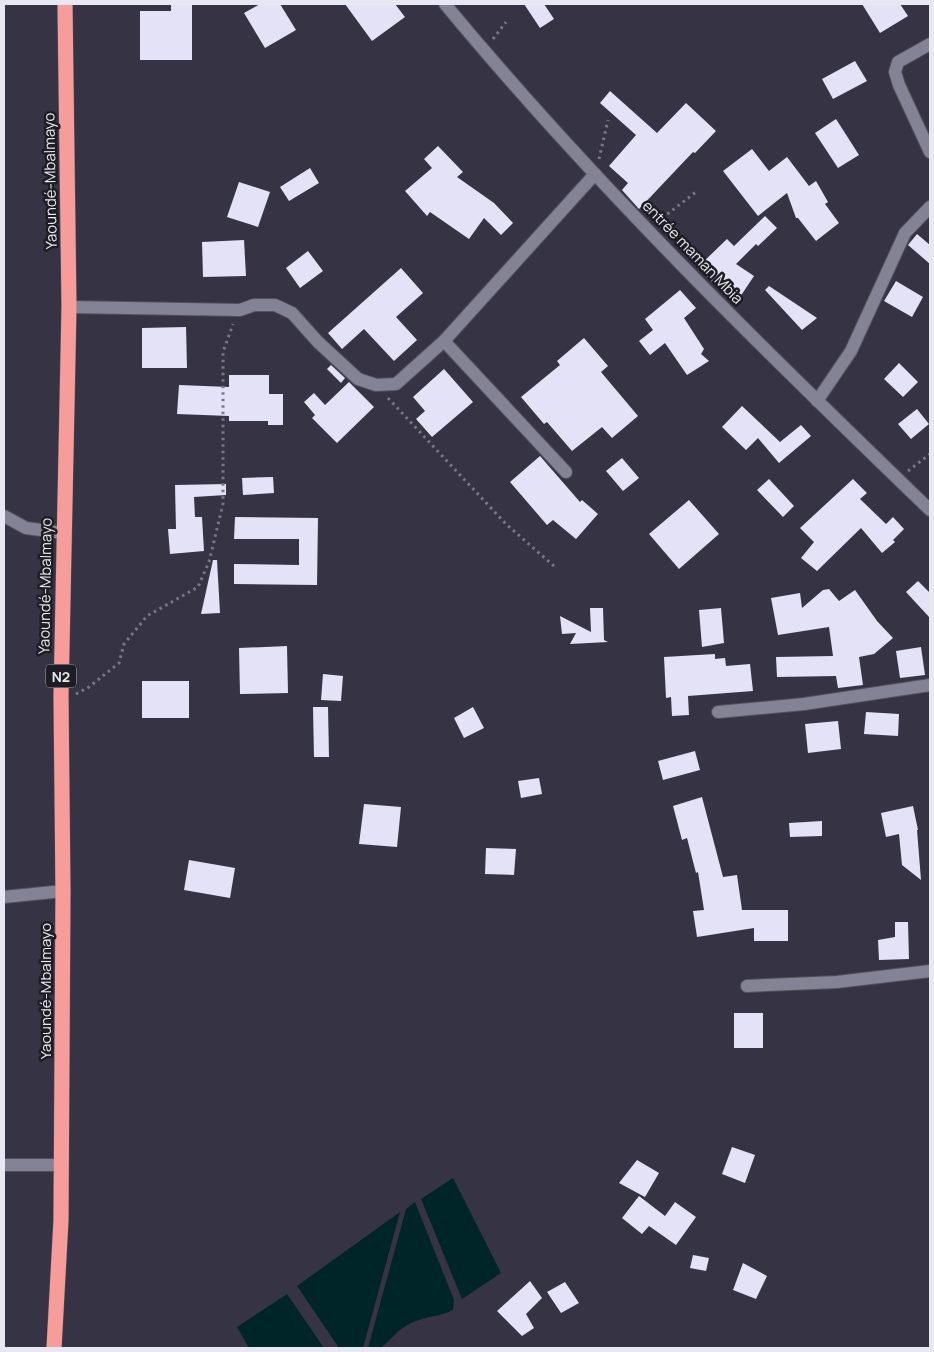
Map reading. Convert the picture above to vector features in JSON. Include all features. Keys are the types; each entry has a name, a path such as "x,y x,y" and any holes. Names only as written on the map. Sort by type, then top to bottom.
{"highway":[{"name":"Yaoundé-Mbalmayo","path":"54,1348 61,1220 63,891 61,696 69,307 65,4"}],"street":[{"name":"entrée maman Mbia","path":"445,4 484,52 647,230 817,401 930,510"},
{"path":"930,44 898,62 895,72 899,85 930,152"},
{"path":"69,307 240,310 254,305 275,305 292,313 318,342 358,378 376,385 396,384 444,341 595,174"},
{"path":"817,401 851,352 905,233 930,207"},
{"path":"444,341 566,472"},
{"path":"4,516 26,528 63,533"},
{"path":"718,712 804,704 930,685"},
{"path":"4,897 63,891"},
{"path":"747,986 837,982 930,971"},
{"path":"4,1165 61,1165"}],"path":[{"path":"484,52 506,22"},
{"path":"595,174 608,120"},
{"path":"647,230 696,192"},
{"path":"61,696 72,696 89,687 119,663 124,644 147,616 198,588 209,562 223,504 223,352 240,310"},
{"path":"376,385 506,524 555,566"},
{"path":"897,478 930,454"}],"shaded area":[{"path":"453,1178 501,1273 462,1299 421,1199"},
{"path":"415,1202 454,1300 453,1310 412,1322 381,1348 368,1348 406,1209"},
{"path":"400,1212 363,1348 339,1348 297,1286"},
{"path":"287,1294 324,1348 249,1348 237,1327"}],"building":[{"path":"171,4 192,4 192,60 140,60 140,11 171,11"},
{"path":"260,4 280,4 296,30 265,48 244,13"},
{"path":"345,4 395,4 405,17 372,41"},
{"path":"524,4 544,4 554,19 540,28"},
{"path":"862,4 900,4 908,16 880,33"},
{"path":"855,61 867,81 833,99 822,79"},
{"path":"610,91 657,133 686,103 716,131 695,153 693,152 639,209 622,190 628,183 609,166 636,135 600,103"},
{"path":"836,119 859,155 838,168 815,133"},
{"path":"438,146 463,172 457,177 494,203 513,223 501,235 484,218 469,239 430,212 427,216 405,191 432,168 424,159"},
{"path":"752,149 769,171 787,157 809,186 816,181 828,202 825,204 839,223 816,241 798,218 796,218 787,193 758,216 723,171"},
{"path":"310,168 319,183 289,201 280,187"},
{"path":"239,182 270,192 258,227 227,217"},
{"path":"765,216 777,228 758,246 756,244 736,264 754,276 738,300 716,286 698,267 727,239 734,246"},
{"path":"917,234 930,245 930,264 908,245"},
{"path":"244,240 246,276 203,277 202,242"},
{"path":"308,251 323,271 300,288 286,268"},
{"path":"401,268 423,293 396,317 417,340 394,361 364,329 342,349 328,333"},
{"path":"896,281 923,297 912,317 884,301"},
{"path":"769,286 817,318 802,330 765,290"},
{"path":"680,290 696,308 684,318 704,349 701,354 709,361 687,375 665,343 650,355 639,341 653,330 645,319"},
{"path":"186,327 187,368 142,368 142,328"},
{"path":"584,338 608,366 601,372 638,416 612,438 602,427 572,451 547,422 544,424 521,397 560,365 557,361"},
{"path":"899,363 918,382 903,397 884,379"},
{"path":"331,365 345,378 341,383 327,369"},
{"path":"444,369 473,402 432,437 416,419 425,411 413,397"},
{"path":"229,375 269,375 269,394 283,394 283,425 268,425 268,421 229,421 229,416 177,414 179,385 229,387"},
{"path":"349,382 374,407 337,443 312,418 315,415 304,402 314,393 325,405"},
{"path":"742,406 780,442 801,425 811,436 779,463 758,438 746,450 722,427"},
{"path":"917,409 929,424 911,439 898,424"},
{"path":"540,456 580,502 582,500 598,514 576,539 553,520 547,525 510,482"},
{"path":"622,458 639,478 623,491 606,471"},
{"path":"273,477 274,493 243,495 242,478"},
{"path":"769,479 794,506 783,517 757,490"},
{"path":"853,479 867,493 860,499 886,524 893,517 904,529 893,540 895,542 882,553 861,528 817,571 801,558 814,542 800,528"},
{"path":"226,484 226,495 194,497 195,517 202,517 204,551 170,554 168,529 176,529 175,485"},
{"path":"689,500 719,534 679,569 649,534"},
{"path":"235,517 318,518 317,585 234,584 234,564 299,565 299,539 234,539"},
{"path":"213,560 217,560 220,613 201,614"},
{"path":"918,581 930,593 930,618 906,592"},
{"path":"829,589 839,601 855,590 877,621 893,638 874,654 859,657 863,685 838,688 836,676 777,677 776,657 833,656 829,627 778,635 771,598 800,593 802,608 823,590"},
{"path":"590,608 603,608 604,640 608,642 570,644 576,633 562,634 560,616 591,632"},
{"path":"721,608 724,643 702,647 699,610"},
{"path":"287,646 288,693 240,694 239,648"},
{"path":"921,647 925,675 900,678 896,651"},
{"path":"715,654 715,659 725,658 726,666 750,664 753,691 688,696 689,715 672,716 671,697 666,698 664,657"},
{"path":"323,674 343,676 341,701 321,700"},
{"path":"142,681 189,681 189,718 142,718"},
{"path":"313,707 328,707 329,757 314,757"},
{"path":"473,707 484,728 464,738 454,718"},
{"path":"866,712 899,714 898,736 864,734"},
{"path":"838,721 841,749 808,753 805,724"},
{"path":"695,751 700,770 663,780 658,761"},
{"path":"539,778 542,794 521,798 518,781"},
{"path":"702,797 723,877 737,875 742,910 788,910 788,941 754,941 754,928 697,937 693,911 704,910 698,872 696,873 687,838 682,840 673,806"},
{"path":"364,804 401,807 397,847 359,844"},
{"path":"913,806 918,830 921,880 902,865 899,834 886,837 881,813"},
{"path":"822,821 822,836 790,837 789,823"},
{"path":"486,848 516,849 514,875 485,874"},
{"path":"189,860 235,868 230,898 184,890"},
{"path":"895,922 908,922 909,959 879,960 878,940 895,937"},
{"path":"734,1013 763,1013 763,1048 734,1048"},
{"path":"732,1147 755,1155 745,1183 722,1174"},
{"path":"637,1160 659,1173 645,1197 619,1183"},
{"path":"639,1196 665,1216 675,1202 696,1217 676,1245 649,1226 642,1234 622,1218"},
{"path":"693,1255 709,1258 706,1271 690,1268"},
{"path":"743,1263 767,1276 756,1299 733,1290"},
{"path":"530,1281 542,1298 526,1314 534,1328 522,1336 497,1311"},
{"path":"565,1282 579,1303 561,1313 547,1292"}]}
